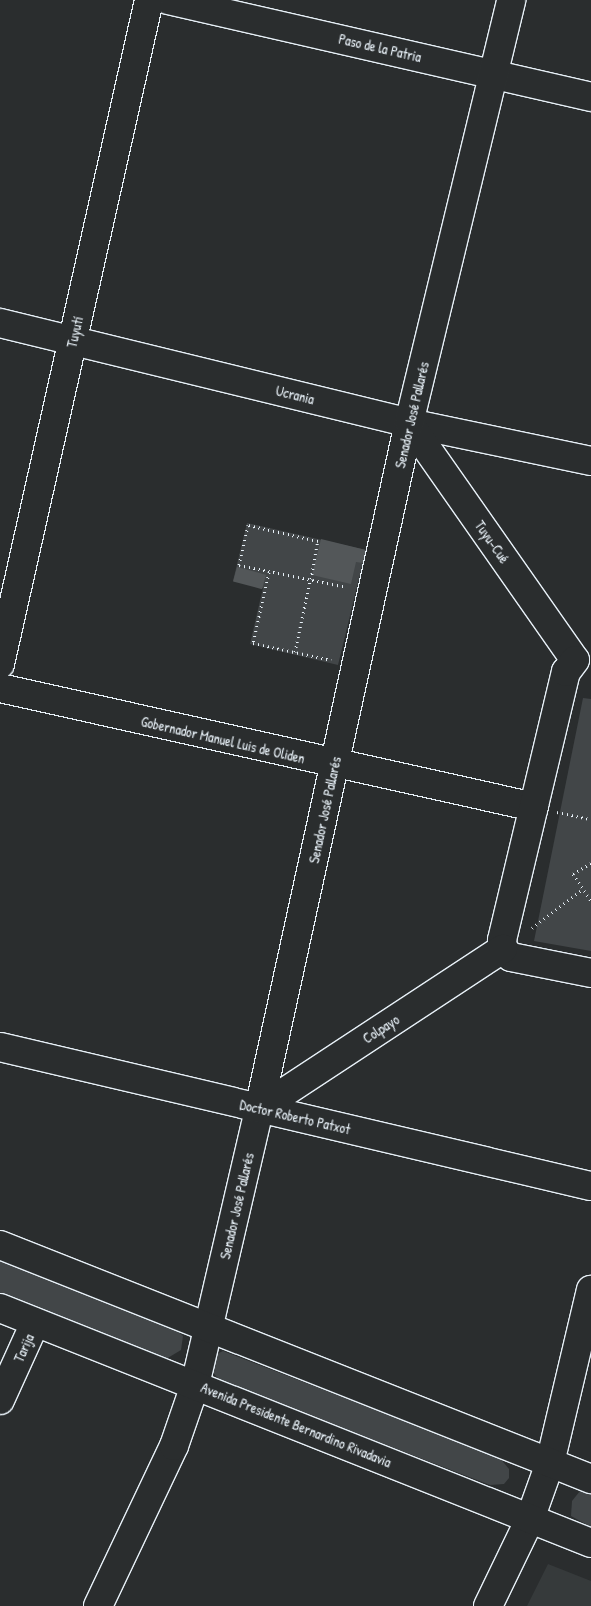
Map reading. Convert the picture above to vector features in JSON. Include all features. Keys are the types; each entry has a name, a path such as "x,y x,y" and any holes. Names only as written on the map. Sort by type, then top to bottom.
{"street":[{"name":"Tuyutí","path":"0,664 149,0"},
{"name":"Paso de la Patria","path":"168,0 494,73 591,97"},
{"name":"Senador José Pallarés","path":"98,1606 174,1446 194,1385 209,1328 259,1109 409,423 510,0"},
{"name":"Ucrania","path":"0,323 409,423 591,461"},
{"name":"Tuyu-Cué","path":"409,423 583,661"},
{"path":"583,661 566,672 502,940 503,949 511,957 591,973"},
{"name":"Gobernador Manuel Luis de Oliden","path":"0,688 334,765 534,807"},
{"name":"Colpayo","path":"259,1109 503,949"},
{"name":"Doctor Roberto Patxot","path":"0,1047 591,1186"},
{"path":"0,1245 591,1479"},
{"path":"488,1606 530,1519 550,1463 591,1290"},
{"name":"Avenida Presidente Bernardino Rivadavia","path":"0,1308 591,1543"},
{"name":"Tarija","path":"0,1400 35,1323"}],"path":[{"path":"269,572 253,643 295,652 310,580 318,540 248,525 239,566 310,580 354,589"},
{"path":"534,807 591,819"},
{"path":"591,863 573,874 591,901"},
{"path":"503,949 583,888"}],"shaded area":[{"path":"247,523 366,550 338,665 250,644 263,588 233,581"},
{"path":"583,698 591,699 591,951 534,941"},
{"path":"0,1261 174,1328 183,1336 181,1350 166,1359 0,1293"},
{"path":"223,1351 499,1457 509,1469 509,1478 504,1484 490,1485 220,1381 211,1370 217,1354"},
{"path":"580,1491 591,1493 591,1527 571,1516 572,1501"},
{"path":"548,1564 591,1581 591,1606 527,1606"}],"building":[{"path":"321,539 366,550 363,563 356,562 351,584 312,575"},
{"path":"237,567 266,575 262,589 233,581"}]}
